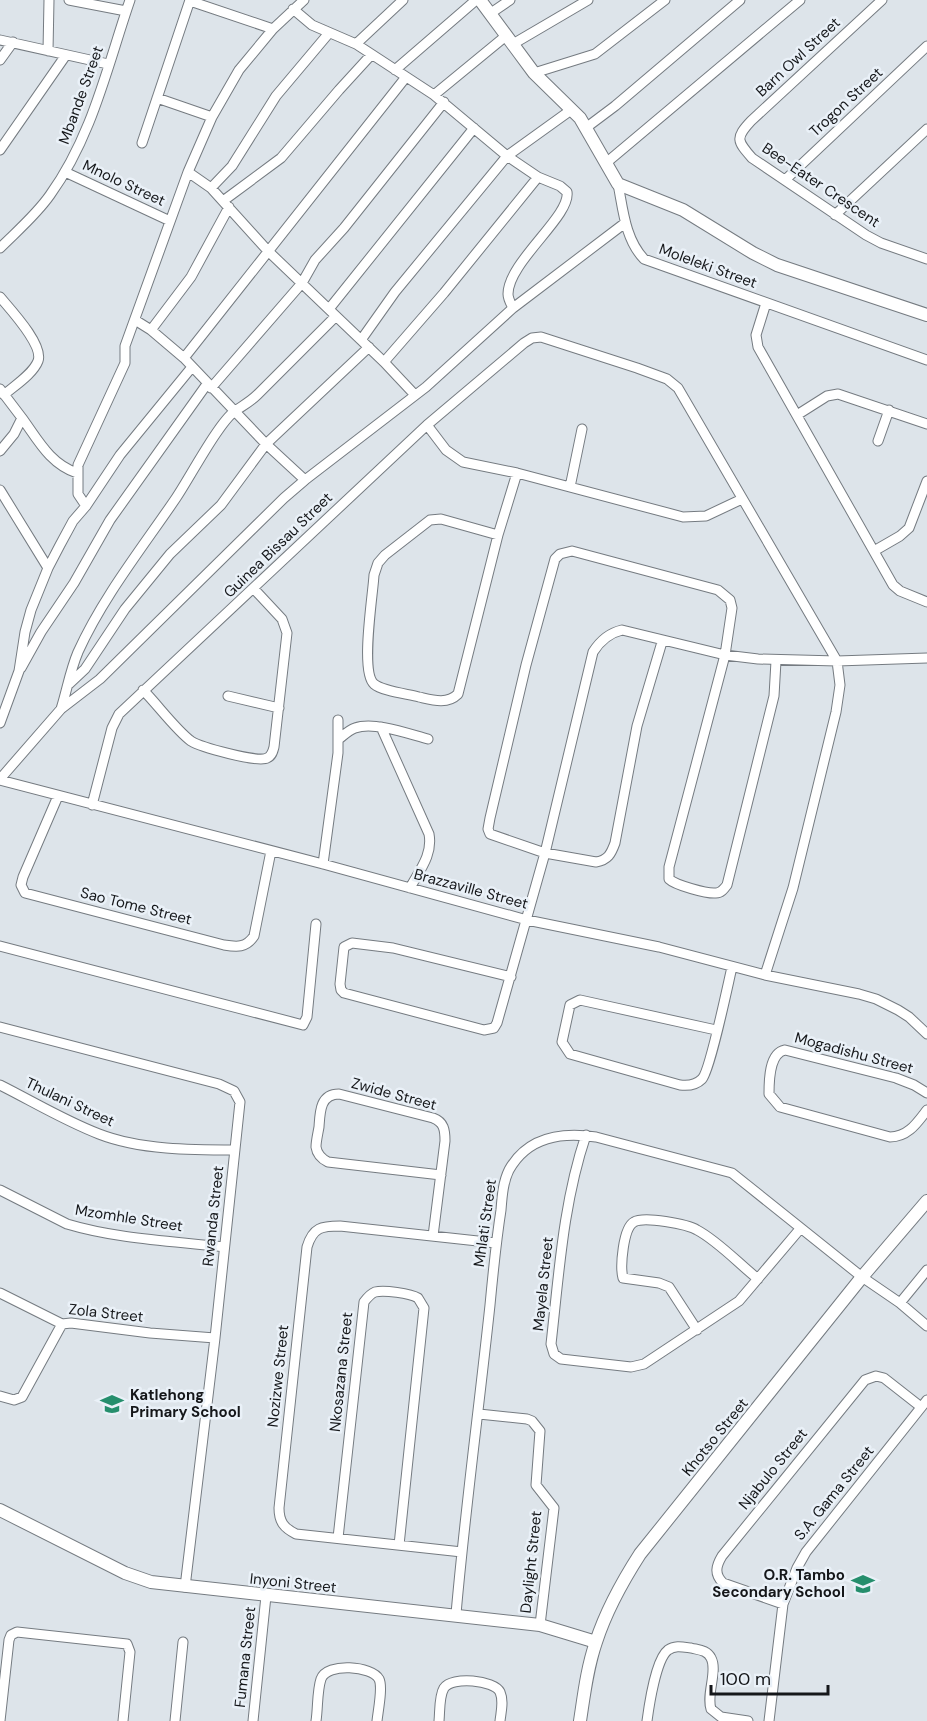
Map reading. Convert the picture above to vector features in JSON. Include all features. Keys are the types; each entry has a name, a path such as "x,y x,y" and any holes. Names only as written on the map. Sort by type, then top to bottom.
{"street":[{"path":"48,51 49,0"},
{"path":"69,0 126,11"},
{"name":"Mbande Street","path":"0,248 40,207 65,172 84,136 130,0"},
{"path":"86,506 79,498 77,473 82,455 125,363 125,346 188,172 212,117 239,70 273,29 304,0"},
{"path":"356,44 403,0"},
{"path":"395,70 478,0 491,13 534,73 587,127 618,184 683,210 777,265 927,315"},
{"path":"491,13 510,0"},
{"path":"434,95 510,39 588,0"},
{"path":"534,73 595,54 665,0"},
{"path":"587,127 740,0"},
{"path":"606,163 800,0"},
{"name":"Barn Owl Street","path":"739,138 741,132 751,121 882,0"},
{"path":"142,143 190,1 273,29"},
{"path":"293,9 305,21 356,44 434,95 507,156 538,177 560,186 567,192 568,196 562,209 516,272 508,296 513,308"},
{"path":"211,188 232,166 276,96 329,33"},
{"path":"0,39 108,64"},
{"path":"0,60 13,42"},
{"name":"Trogon Street","path":"785,180 927,46"},
{"path":"0,150 66,55"},
{"path":"151,330 191,277 226,204 281,158 371,55"},
{"path":"184,358 406,77"},
{"path":"157,98 212,117"},
{"path":"0,723 19,671 110,520 209,386 302,283 315,260 344,228 444,102"},
{"path":"362,340 395,292 507,156 571,110"},
{"path":"61,709 71,670 79,650 106,601 176,498 219,429 234,411 257,395 333,313 474,128"},
{"path":"835,215 927,129"},
{"name":"Bee-Eater Crescent","path":"739,138 741,145 752,158 835,215 881,243 927,259"},
{"name":"Mnolo Street","path":"65,172 170,221"},
{"path":"188,172 211,188 268,251 362,340 415,395"},
{"path":"384,362 444,293 538,177"},
{"name":"Moleleki Street","path":"618,184 625,223 634,244 644,259 927,360"},
{"path":"0,779 61,709 100,679 305,480 415,395 513,308 625,223"},
{"path":"0,297 34,342 39,354 37,364 2,392 50,457 61,466 77,473"},
{"name":"Moleleki Street","path":"766,303 757,330 756,341 896,588 927,602"},
{"path":"135,320 151,330 184,358 266,444 305,480"},
{"name":"Guinea Bissau Street","path":"92,805 112,728 119,714 427,425 532,338 545,338 637,368 673,383 742,499"},
{"path":"69,684 86,669 126,609 164,561 221,505 266,444 369,347"},
{"path":"19,671 25,632 48,568 73,521 86,506 120,455 192,366"},
{"path":"797,415 827,396 838,394 927,424"},
{"path":"878,441 889,410"},
{"path":"0,451 14,434 22,418"},
{"path":"427,425 446,450 456,458 471,464 687,517 706,516 742,499 837,661 840,685 836,712 794,888 782,930 765,975"},
{"path":"570,487 582,429"},
{"path":"498,535 435,519 423,524 378,563 374,575 367,661 369,677 376,686 437,701 453,699 458,694 498,535 517,474"},
{"path":"874,551 909,528 927,482"},
{"path":"0,490 48,568"},
{"path":"662,642 637,726 615,843 610,856 596,862 545,853 496,838 490,834 488,827 526,665 557,556 565,551 580,553 723,593 730,600 732,608 725,656 668,871 669,879 675,884 715,894 723,890 728,881 774,696 776,661"},
{"path":"143,690 191,740 202,746 258,759 268,758 273,753 287,633 282,619 254,589"},
{"path":"511,977 393,948 352,942 344,947 339,984 344,993 489,1030 497,1023 511,977 545,853 593,652 602,640 622,630 662,642 725,656 776,661 927,658"},
{"path":"228,696 279,708"},
{"path":"323,864 339,740 338,720"},
{"path":"339,740 358,727 381,727 428,739"},
{"path":"381,727 429,834 431,845 429,854 410,888"},
{"name":"Brazzaville Street","path":"0,779 527,920 659,947 765,975 876,999 909,1017 927,1034"},
{"name":"Sao Tome Street","path":"58,796 23,877 21,885 25,893 224,945 239,947 250,942 254,936 270,851"},
{"path":"0,946 303,1024 307,1017 316,924"},
{"path":"716,1030 580,1000 570,1005 562,1042 570,1054 680,1085 699,1082 704,1076 716,1030 732,966"},
{"name":"Rwanda Street","path":"0,1027 227,1086 234,1091 240,1102 185,1587"},
{"name":"Mogadishu Street","path":"927,1093 896,1078 785,1050 778,1053 773,1060 769,1094 780,1107 890,1137 908,1132 927,1110"},
{"name":"Thulani Street","path":"0,1085 89,1130 115,1139 171,1148 235,1150"},
{"name":"Zwide Street","path":"433,1236 441,1175 445,1134 439,1120 339,1094 333,1094 324,1100 316,1147 323,1159 328,1162 441,1175"},
{"name":"Mhlati Street","path":"456,1614 496,1243 505,1180 514,1162 528,1148 557,1135 586,1136 732,1173 800,1229 900,1303 927,1326"},
{"name":"Mayela Street","path":"586,1136 567,1204 551,1344 554,1354 566,1361 631,1367 644,1364 739,1301 800,1229"},
{"name":"Mzomhle Street","path":"0,1190 67,1224 78,1227 142,1238 224,1247"},
{"name":"Khotso Street","path":"580,1721 586,1682 596,1642 618,1590 640,1554 862,1277 927,1201"},
{"path":"697,1330 669,1287 659,1283 623,1278 625,1234 635,1221 666,1222 694,1228 758,1279"},
{"name":"Nozizwe Street","path":"462,1552 296,1534 287,1530 279,1516 309,1240 324,1226 340,1226 496,1243"},
{"path":"900,1303 927,1270"},
{"name":"Nkosazana Street","path":"338,1538 364,1302 376,1292 404,1293 418,1298 424,1308 399,1545"},
{"name":"Zola Street","path":"0,1293 62,1324 71,1323 150,1334 215,1338"},
{"path":"0,1396 14,1400 22,1397 62,1324"},
{"name":"Njabulo Street","path":"783,1604 726,1585 717,1573 720,1560 865,1380 876,1376 884,1378 924,1403"},
{"name":"S.A. Gama Street","path":"769,1721 783,1604 797,1568 806,1552 924,1403"},
{"name":"Daylight Street","path":"479,1414 527,1419 540,1431 536,1485 554,1508 540,1625"},
{"name":"Inyoni Street","path":"0,1510 125,1573 151,1582 540,1625 596,1642"},
{"name":"Fumana Street","path":"253,1721 266,1596"},
{"path":"0,1721 9,1640 11,1635 17,1632 127,1644 130,1652 123,1721"},
{"path":"175,1721 183,1642"},
{"path":"647,1721 651,1693 662,1657 670,1648 683,1647 705,1652 711,1658 713,1668 709,1704 711,1709 721,1717 748,1721"},
{"path":"316,1721 321,1679 325,1673 334,1668 365,1670 376,1675 380,1684 376,1721"},
{"path":"439,1721 442,1693 446,1685 453,1681 491,1684 499,1691 502,1702 500,1721"}],"place":[{"name":"Katlehong Primary School","path":"112,1404"},
{"name":"O.R. Tambo Secondary School","path":"863,1584"}]}
